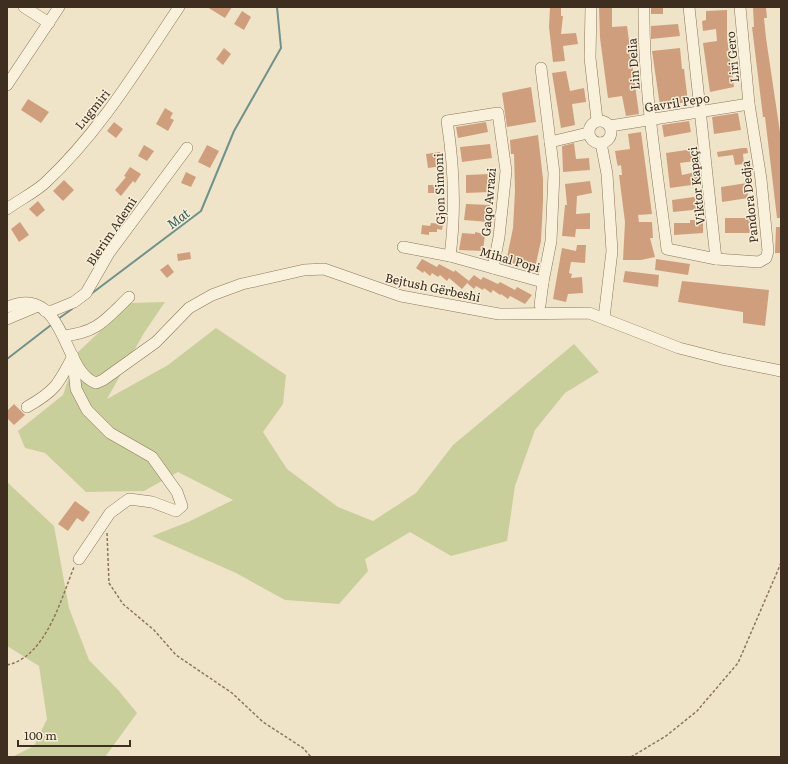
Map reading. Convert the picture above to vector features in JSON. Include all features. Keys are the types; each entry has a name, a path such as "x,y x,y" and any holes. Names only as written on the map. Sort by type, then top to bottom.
{"street":[{"path":"24,7 49,23"},
{"path":"7,85 59,7"},
{"name":"Lugmiri","path":"7,209 44,184 87,136 120,94 179,7"},
{"path":"591,7 590,58 597,120"},
{"name":"Lin Delia","path":"644,7 643,29 650,120"},
{"name":"Viktor Kapaçi","path":"689,7 702,112 716,258"},
{"name":"Liri Gero","path":"740,7 749,104"},
{"name":"Mihal Popi","path":"403,247 450,256 543,282 551,240 554,173 541,68"},
{"name":"Gavril Pepo","path":"610,126 749,104"},
{"name":"Pandora Dedja","path":"650,120 667,249 716,258 759,262 766,258 768,251 761,179 749,104"},
{"name":"Gjon Simoni","path":"450,256 454,223 453,166 447,121 498,113"},
{"name":"Gaqo Avrazi","path":"493,268 500,237 506,171 498,113"},
{"path":"597,120 605,121 610,126 610,137 601,143 591,140 588,133 589,126 597,120"},
{"path":"550,142 588,133"},
{"path":"601,143 607,174 612,251 604,318"},
{"name":"Blerim Ademi","path":"44,311 56,310 74,302 86,292 109,253 187,148"},
{"name":"Bejtush Gërbeshi","path":"44,311 64,336 73,356 86,378 96,383 103,380 142,353 156,342 182,313 203,300 248,282 314,269 332,271 388,293 499,314 528,315 579,312 589,313 646,336 692,352 781,371"},
{"path":"540,305 543,282"},
{"path":"64,336 82,334 100,325 129,297"},
{"path":"7,307 28,303 44,311"},
{"path":"7,319 44,311"},
{"path":"27,408 50,393 61,380 73,356"},
{"path":"73,356 76,389 86,410 110,432 152,457 177,492 182,506 176,511 152,502 129,500 110,513 79,559"}],"path":[{"path":"103,524 108,536 109,583 122,604 154,630 176,655 232,693 263,722 296,743 311,757"},
{"path":"7,665 17,662 29,654 46,633 54,618 73,569 79,559"},
{"path":"631,757 666,736 697,711 738,663 781,563"}],"green space":[{"path":"165,302 144,333 107,399 168,365 216,328 286,375 283,404 263,432 287,469 338,507 373,521 416,493 453,445 574,344 599,372 565,393 535,430 515,486 507,541 451,556 410,532 365,559 368,571 339,604 285,600 236,573 152,536 188,522 233,500 178,472 144,491 86,492 45,453 25,448 18,431 63,395 77,353 130,303"},
{"path":"7,482 54,526 69,608 89,660 119,691 137,713 105,757 12,757 34,746 47,719 39,666 7,646"}],"building":[{"path":"207,7 232,7 225,18"},
{"path":"550,7 561,7 561,16 563,16 561,34 576,33 578,44 563,46 565,61 553,62 549,27"},
{"path":"599,7 612,7 612,27 627,26 639,114 626,116 622,96 608,98 600,38"},
{"path":"651,7 663,7 663,14 651,14"},
{"path":"753,7 766,7 767,18 764,18 766,38 781,139 781,218 777,218 765,117 763,117 752,27 754,27"},
{"path":"727,10 727,38 734,87 710,92 703,43 717,41 716,29 703,31 702,21 706,20 706,11"},
{"path":"242,11 251,17 244,30 234,24"},
{"path":"678,24 680,36 651,39 651,26"},
{"path":"224,48 231,54 223,65 216,59"},
{"path":"680,48 688,102 660,106 652,51"},
{"path":"566,71 570,91 584,88 586,102 572,104 575,125 561,128 552,73"},
{"path":"531,87 536,122 507,127 502,93"},
{"path":"28,99 49,112 41,123 21,110"},
{"path":"165,108 173,113 170,118 174,120 168,131 156,124"},
{"path":"738,113 741,130 714,134 712,117"},
{"path":"689,121 691,132 664,137 662,125"},
{"path":"114,122 123,129 116,138 107,131"},
{"path":"486,122 488,132 458,138 456,127"},
{"path":"641,132 652,214 638,215 639,222 652,222 653,238 650,238 655,257 641,260 623,260 625,222 619,175 622,175 621,165 618,166 615,151 630,149 628,134"},
{"path":"538,135 543,179 543,202 541,241 535,268 506,262 513,228 515,191 514,154 511,154 510,140"},
{"path":"574,143 576,159 589,158 590,170 563,172 562,146"},
{"path":"490,144 492,158 462,162 460,147"},
{"path":"144,145 154,151 147,161 138,156"},
{"path":"207,145 219,151 210,168 198,162"},
{"path":"747,148 748,153 743,154 744,164 735,165 733,155 718,157 717,152"},
{"path":"693,149 695,161 680,163 682,175 696,172 699,184 670,188 666,153"},
{"path":"440,152 442,166 428,168 426,154"},
{"path":"130,167 141,174 135,183 133,181 121,196 115,190 126,177 124,176"},
{"path":"186,172 196,177 191,187 181,183"},
{"path":"490,174 490,192 466,193 466,175"},
{"path":"64,180 74,190 63,201 53,191"},
{"path":"590,181 592,193 577,196 576,214 590,213 590,229 576,229 575,237 562,236 565,205 567,205 565,184"},
{"path":"747,183 748,198 722,202 721,187"},
{"path":"428,185 440,185 441,193 428,193"},
{"path":"701,196 703,209 673,212 672,200"},
{"path":"38,201 45,210 37,217 29,209"},
{"path":"466,204 490,205 488,222 464,220"},
{"path":"725,218 750,218 751,233 725,233"},
{"path":"690,220 703,220 703,233 674,235 674,223 690,223"},
{"path":"20,222 29,235 19,242 11,229"},
{"path":"431,223 443,224 442,230 437,229 437,232 429,232 429,235 421,234 422,225 430,226"},
{"path":"776,227 781,227 781,253 775,253"},
{"path":"475,232 485,234 483,251 459,250 462,233 475,234"},
{"path":"577,245 586,245 585,263 571,262 569,273 572,274 571,278 582,277 583,293 568,294 566,302 553,299 562,248 576,251"},
{"path":"190,252 191,259 178,261 177,254"},
{"path":"422,259 437,267 439,264 454,272 455,270 469,281 462,289 449,278 447,281 440,275 438,277 432,273 430,276 424,271 423,273 416,268"},
{"path":"656,259 690,264 688,275 655,270"},
{"path":"168,264 174,272 167,278 160,270"},
{"path":"625,271 659,275 658,287 623,282"},
{"path":"474,275 481,280 483,277 498,284 500,282 515,290 517,287 532,295 525,304 510,296 508,299 493,290 491,293 484,288 483,290 476,286 474,289 467,283"},
{"path":"682,281 769,290 765,326 743,323 743,312 678,302"},
{"path":"14,404 25,415 14,425 7,418 7,411"},
{"path":"75,501 90,512 83,522 77,518 68,531 58,524"}],"waterway":[{"name":"Mat","path":"91,294 201,211 234,131 281,48 277,7"},
{"name":"Mat","path":"58,319 72,309"},
{"name":"Mat","path":"7,359 51,325"}]}
